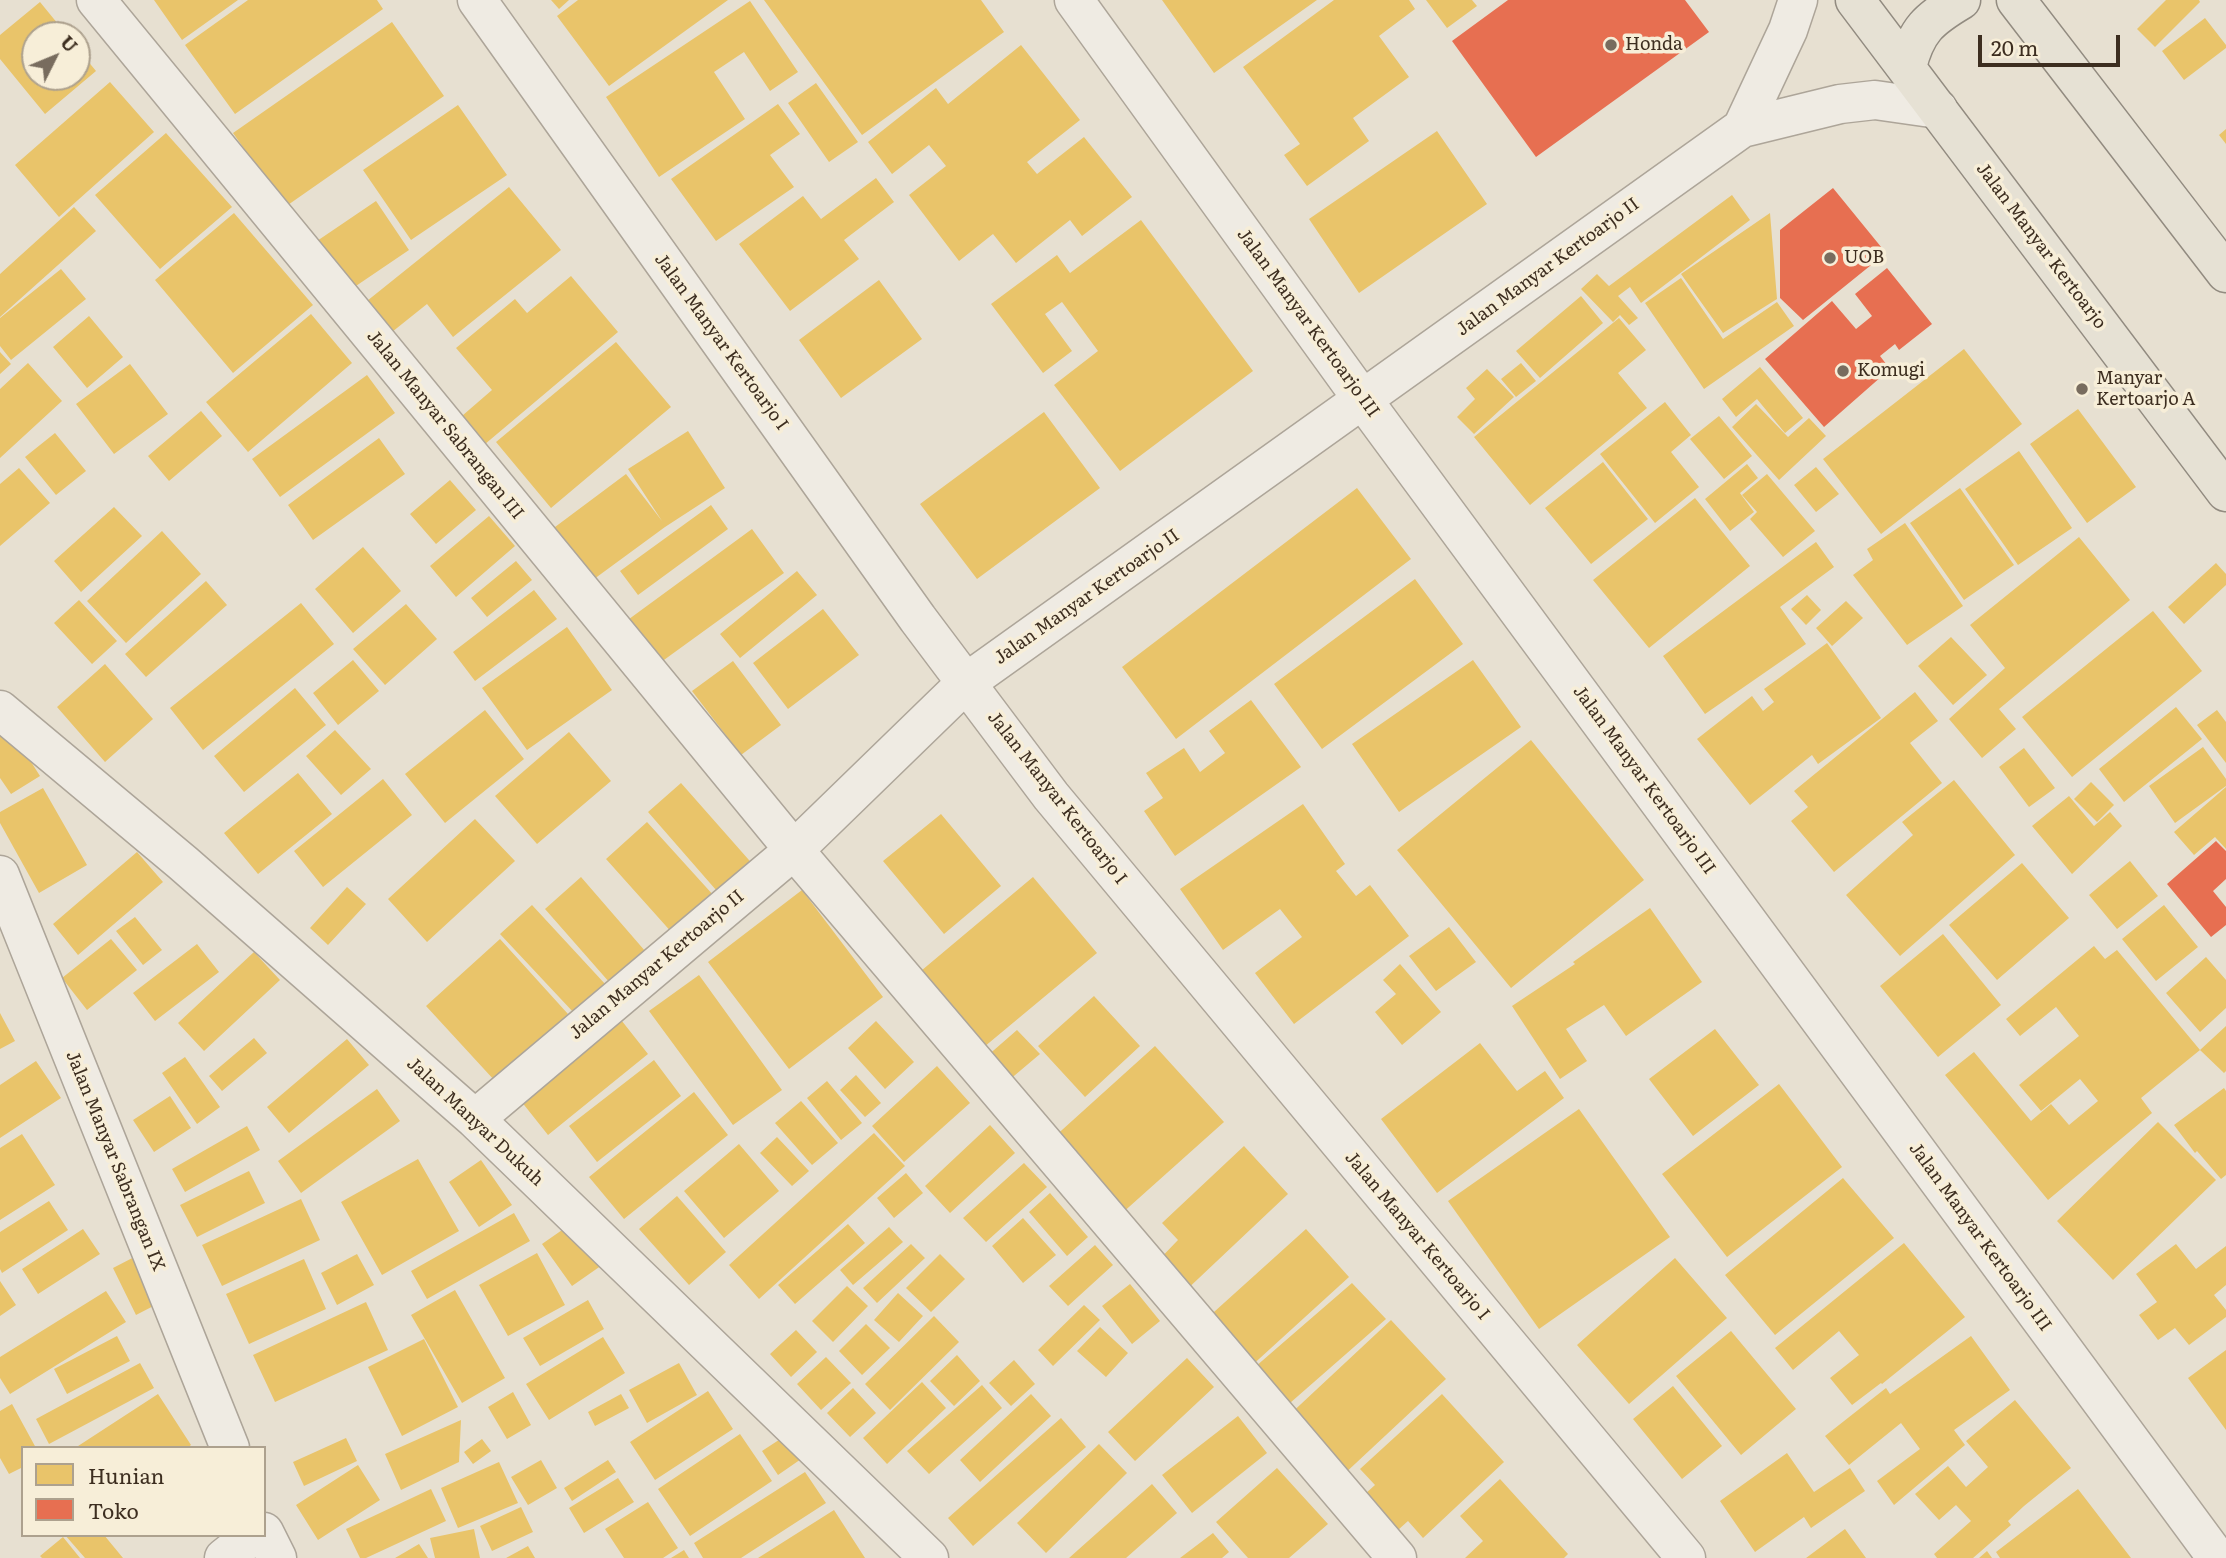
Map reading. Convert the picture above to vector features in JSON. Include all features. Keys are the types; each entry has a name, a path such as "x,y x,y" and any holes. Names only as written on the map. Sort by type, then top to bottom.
{"main road":[{"name":"Jalan Manyar Kertoarjo","path":"1855,0 2226,492"},
{"path":"1907,67 1917,36 1926,25 1961,0"},
{"path":"2016,0 2226,273"}],"street":[{"name":"Jalan Manyar Sabrangan III","path":"96,0 794,850 1397,1558"},
{"name":"Jalan Manyar Kertoarjo I","path":"477,0 894,585 1051,796 1686,1558"},
{"name":"Jalan Manyar Kertoarjo III","path":"1074,0 1363,400 2217,1558"},
{"name":"Jalan Manyar Kertoarjo II","path":"1742,128 1788,30 1798,0"},
{"name":"Jalan Manyar Kertoarjo II","path":"475,1119 794,850 967,682 1742,128 1840,104 1875,100 1938,109"},
{"name":"Jalan Manyar Dukuh","path":"0,710 183,863 475,1119 929,1558"},
{"name":"Jalan Manyar Sabrangan IX","path":"0,875 229,1446"},
{"path":"266,1536 277,1558"},
{"path":"224,1558 250,1537"}],"building: Hunian":[{"path":"154,0 238,0 182,40"},
{"path":"248,0 377,0 383,9 235,114 185,45"},
{"path":"551,0 569,0 559,9"},
{"path":"578,0 728,0 609,86 557,16"},
{"path":"764,0 981,0 1004,32 862,135"},
{"path":"1162,0 1317,0 1214,73"},
{"path":"1334,0 1409,0 1415,9 1379,36 1409,77 1353,118 1369,141 1307,186 1284,155 1300,144 1243,67"},
{"path":"1426,0 1472,0 1477,6 1447,28"},
{"path":"2166,0 2200,2 2155,47 2137,29"},
{"path":"750,1 798,72 770,91 744,52 714,72 745,119 659,177 606,97"},
{"path":"40,2 56,21 21,21 21,85 0,59 0,35"},
{"path":"2205,18 2226,48 2184,80 2162,51"},
{"path":"392,22 444,96 285,207 233,133"},
{"path":"1021,45 1080,120 1027,162 1037,174 1084,137 1132,197 1082,236 1070,220 1016,263 993,234 959,261 909,195 946,166 929,145 892,174 868,142 936,88 948,104"},
{"path":"110,82 154,132 59,217 15,165"},
{"path":"816,83 858,142 829,162 788,103"},
{"path":"26,91 72,91 45,114"},
{"path":"778,104 800,134 770,155 794,187 716,241 671,179"},
{"path":"458,105 507,175 411,240 363,170"},
{"path":"2226,129 2226,144 2219,135"},
{"path":"1437,131 1487,204 1359,293 1309,219"},
{"path":"166,133 232,207 160,269 95,195"},
{"path":"876,178 894,202 844,240 859,259 790,311 739,244 803,196 821,219"},
{"path":"509,187 561,250 453,337 427,304 392,332 367,301"},
{"path":"1732,195 1750,220 1641,303 1630,287 1618,296 1638,318 1629,325 1620,315 1613,322 1581,289 1597,274 1609,286"},
{"path":"376,201 409,250 350,290 317,241"},
{"path":"74,207 96,231 0,317 0,274"},
{"path":"234,213 313,305 233,373 155,280"},
{"path":"1770,213 1777,299 1723,333 1681,274"},
{"path":"1141,220 1253,371 1120,471 1054,385 1098,351 1062,302 1045,314 1072,351 1043,373 991,304 1057,255 1070,273"},
{"path":"61,269 86,299 11,360 0,346 0,318"},
{"path":"571,276 618,332 478,450 455,422 492,390 456,348 515,299 527,313"},
{"path":"1681,278 1723,339 1777,302 1794,326 1704,389 1645,303"},
{"path":"879,280 922,339 841,398 799,340"},
{"path":"1581,296 1603,323 1540,378 1516,351"},
{"path":"311,314 352,363 248,452 206,402"},
{"path":"89,316 123,357 87,388 53,347"},
{"path":"1619,318 1646,350 1618,373 1647,408 1530,505 1474,437"},
{"path":"616,342 671,407 551,508 496,442"},
{"path":"1964,349 2022,424 1881,534 1823,459"},
{"path":"0,352 11,364 0,374"},
{"path":"28,363 62,401 0,458 0,389"},
{"path":"1521,363 1536,381 1516,397 1501,379"},
{"path":"130,364 168,414 114,454 76,404"},
{"path":"1760,367 1803,418 1785,433 1757,399 1736,417 1722,399"},
{"path":"1487,369 1514,397 1474,434 1457,417 1475,399 1466,388"},
{"path":"367,375 395,413 280,497 252,459"},
{"path":"1665,402 1691,435 1671,452 1699,487 1655,523 1600,454"},
{"path":"1756,404 1788,437 1809,418 1826,436 1779,480 1732,427"},
{"path":"2078,409 2136,487 2087,523 2030,444"},
{"path":"201,411 222,436 169,481 148,456"},
{"path":"1044,412 1100,488 977,579 920,504"},
{"path":"1719,416 1752,456 1724,479 1690,439"},
{"path":"688,431 725,488 665,527 590,582 551,530 626,474 662,521 628,469"},
{"path":"55,433 86,471 56,495 25,457"},
{"path":"379,438 405,474 313,540 288,505"},
{"path":"2019,451 2072,528 2018,565 1965,489"},
{"path":"1603,462 1648,519 1591,564 1545,508"},
{"path":"1747,464 1758,478 1740,493 1737,489 1754,512 1730,531 1705,499"},
{"path":"1816,467 1839,494 1816,512 1794,485"},
{"path":"19,468 50,503 0,546 0,484"},
{"path":"1767,474 1815,531 1783,557 1750,519 1757,512 1742,495"},
{"path":"450,480 476,510 436,544 410,514"},
{"path":"1357,488 1411,559 1176,739 1122,667"},
{"path":"1960,488 2014,565 1964,600 1910,523"},
{"path":"1695,498 1750,566 1649,648 1593,580"},
{"path":"711,505 728,529 638,595 620,571"},
{"path":"114,507 142,536 81,592 54,561"},
{"path":"489,516 515,546 456,597 430,566"},
{"path":"1905,523 1963,606 1907,645 1853,575 1873,560 1867,549"},
{"path":"752,529 784,573 657,665 625,622"},
{"path":"162,531 201,574 126,643 87,601"},
{"path":"2079,537 2130,600 1999,709 2016,729 1982,758 1949,719 2005,668 1970,625"},
{"path":"1816,542 1834,567 1780,607 1806,644 1705,714 1663,656"},
{"path":"363,547 401,591 353,633 315,589"},
{"path":"516,561 532,580 487,617 471,598"},
{"path":"2216,563 2226,574 2226,585 2184,624 2168,607"},
{"path":"797,571 817,595 740,658 720,634"},
{"path":"1415,579 1463,644 1322,749 1274,684"},
{"path":"206,581 227,605 146,677 125,654"},
{"path":"534,590 557,619 475,681 453,652"},
{"path":"1807,595 1821,610 1806,625 1791,609"},
{"path":"79,600 117,641 92,664 54,623"},
{"path":"1846,601 1863,618 1832,646 1816,628"},
{"path":"301,603 334,644 203,750 170,708"},
{"path":"406,604 437,639 385,685 353,649"},
{"path":"823,609 859,655 788,709 753,663"},
{"path":"2153,611 2202,671 2072,777 2022,717"},
{"path":"567,627 612,690 527,750 482,688"},
{"path":"1951,637 1987,675 1953,705 1918,666"},
{"path":"1827,643 1881,718 1818,764 1812,755 1750,805 1697,739 1752,696 1763,711 1774,702 1764,689"},
{"path":"353,660 379,691 338,725 313,693"},
{"path":"1473,660 1521,727 1399,812 1352,744"},
{"path":"733,661 781,725 741,755 692,691"},
{"path":"105,664 153,719 105,762 57,707"},
{"path":"295,688 326,725 244,792 214,756"},
{"path":"1915,692 1938,721 1910,743 1942,783 1834,872 1791,821 1808,807 1794,791"},
{"path":"1251,700 1301,767 1175,856 1144,811 1163,798 1146,773 1184,748 1200,772 1225,753 1209,731"},
{"path":"2176,707 2202,739 2124,802 2099,769"},
{"path":"485,710 524,759 445,823 405,774"},
{"path":"2217,710 2226,722 2226,763 2197,725"},
{"path":"7,724 40,776 11,794 0,778 0,728"},
{"path":"335,730 371,769 341,795 306,756"},
{"path":"569,732 611,781 537,844 495,796"},
{"path":"1531,740 1644,880 1511,988 1397,850"},
{"path":"2203,747 2226,779 2226,786 2175,823 2149,786"},
{"path":"2024,748 2055,788 2029,807 1999,767"},
{"path":"298,773 332,814 258,874 224,833"},
{"path":"383,779 412,815 323,887 294,851"},
{"path":"1954,780 2015,855 1900,956 1846,895 1913,835 1902,822"},
{"path":"2091,782 2114,805 2097,822 2074,799"},
{"path":"681,783 756,868 723,898 648,812"},
{"path":"2226,787 2226,849 2215,837 2194,855 2174,832"},
{"path":"43,788 87,865 39,893 0,823 0,812"},
{"path":"2069,796 2094,826 2110,812 2122,826 2072,874 2032,826"},
{"path":"1303,804 1345,864 1336,871 1356,896 1370,885 1409,936 1294,1024 1255,973 1302,937 1280,909 1223,950 1180,889"},
{"path":"941,814 1001,886 944,934 883,861"},
{"path":"475,819 515,861 427,942 388,899"},
{"path":"647,822 715,897 674,935 606,859"},
{"path":"137,852 163,882 78,955 53,924"},
{"path":"2130,861 2158,896 2117,929 2089,895"},
{"path":"2022,863 2069,918 1997,980 1949,925"},
{"path":"581,877 652,959 617,991 545,909"},
{"path":"1033,877 1097,953 972,1057 909,981"},
{"path":"347,887 366,904 328,945 310,928"},
{"path":"802,890 883,997 789,1069 708,962"},
{"path":"532,905 606,985 574,1013 500,934"},
{"path":"2164,905 2198,947 2156,981 2122,939"},
{"path":"1650,908 1702,982 1626,1036 1604,1005 1566,1029 1587,1061 1560,1079 1512,1006 1575,964 1573,962"},
{"path":"135,917 162,950 143,965 116,931"},
{"path":"1449,927 1476,962 1436,991 1409,956"},
{"path":"1943,934 2001,1005 1938,1057 1880,986"},
{"path":"111,939 137,970 87,1010 62,978"},
{"path":"500,939 568,1014 495,1081 426,1006"},
{"path":"197,944 219,972 155,1021 133,993"},
{"path":"2094,946 2105,959 2117,950 2200,1050 2141,1098 2152,1113 2048,1200 1945,1075 1974,1052 2031,1121 2051,1104 2069,1125 2098,1101 2080,1079 2041,1111 2019,1085 2079,1036 2056,1007 2020,1036 2006,1019"},
{"path":"254,952 280,980 204,1051 178,1023"},
{"path":"2206,957 2226,980 2226,1008 2200,1032 2166,993"},
{"path":"1400,964 1441,1012 1402,1045 1375,1012 1396,994 1383,980"},
{"path":"699,975 782,1090 733,1125 649,1011"},
{"path":"1094,996 1140,1046 1085,1097 1038,1046"},
{"path":"0,1013 15,1041 0,1049"},
{"path":"618,1016 648,1054 548,1135 517,1096"},
{"path":"876,1021 914,1062 885,1089 848,1048"},
{"path":"2226,1026 2226,1071 2224,1073 2200,1050"},
{"path":"1715,1029 1759,1085 1693,1136 1649,1079"},
{"path":"1017,1030 1040,1054 1008,1081 986,1057"},
{"path":"254,1038 267,1053 222,1091 209,1076"},
{"path":"347,1039 369,1065 289,1133 267,1107"},
{"path":"1480,1043 1517,1091 1545,1071 1564,1098 1437,1193 1381,1119"},
{"path":"1155,1046 1224,1122 1120,1215 1052,1139"},
{"path":"185,1057 220,1107 197,1124 162,1073"},
{"path":"654,1060 681,1096 597,1162 569,1126"},
{"path":"36,1061 61,1098 0,1138 0,1085"},
{"path":"937,1066 970,1103 904,1162 872,1126"},
{"path":"856,1075 881,1103 865,1117 840,1090"},
{"path":"827,1081 862,1123 841,1140 807,1098"},
{"path":"1779,1084 1842,1167 1727,1257 1662,1174"},
{"path":"2224,1088 2226,1175 2221,1179 2197,1151 2195,1153 2174,1125"},
{"path":"377,1089 400,1121 301,1193 278,1161"},
{"path":"694,1092 728,1135 624,1219 589,1177"},
{"path":"170,1096 191,1128 154,1152 133,1120"},
{"path":"801,1101 838,1143 812,1165 775,1123"},
{"path":"1579,1109 1670,1237 1539,1329 1448,1201"},
{"path":"2158,1122 2216,1180 2113,1280 2057,1221"},
{"path":"990,1125 1015,1153 950,1213 925,1186"},
{"path":"247,1126 260,1150 185,1192 172,1169"},
{"path":"874,1133 905,1166 759,1299 729,1265"},
{"path":"22,1134 55,1185 0,1220 0,1148"},
{"path":"777,1137 809,1171 792,1186 760,1153"},
{"path":"739,1144 779,1191 724,1238 684,1191"},
{"path":"1244,1146 1288,1194 1181,1295 1152,1267 1178,1240 1162,1223"},
{"path":"418,1159 459,1231 382,1275 341,1202"},
{"path":"481,1160 512,1205 479,1227 449,1182"},
{"path":"1024,1163 1047,1187 986,1242 963,1218"},
{"path":"249,1171 265,1203 197,1237 180,1205"},
{"path":"906,1173 923,1193 894,1218 877,1198"},
{"path":"1843,1178 1894,1238 1775,1335 1725,1275"},
{"path":"1050,1193 1088,1237 1067,1256 1029,1212"},
{"path":"677,1196 726,1252 689,1285 639,1229"},
{"path":"301,1199 320,1240 222,1286 202,1245"},
{"path":"49,1201 68,1230 2,1273 0,1232"},
{"path":"514,1213 530,1241 427,1299 411,1271"},
{"path":"1023,1218 1056,1255 1023,1283 992,1246"},
{"path":"575,1221 605,1263 572,1286 542,1244"},
{"path":"848,1224 865,1243 795,1304 778,1285"},
{"path":"889,1227 903,1242 853,1285 840,1270"},
{"path":"83,1229 100,1254 38,1294 22,1269"},
{"path":"1306,1229 1349,1277 1248,1369 1204,1321"},
{"path":"1904,1243 1965,1317 1852,1405 1830,1378 1859,1355 1839,1331 1793,1370 1775,1348"},
{"path":"911,1244 925,1258 877,1303 863,1288"},
{"path":"2176,1244 2196,1269 2226,1246 2226,1285 2214,1295 2226,1310 2226,1317 2189,1345 2175,1328 2158,1340 2139,1315 2157,1302 2136,1274"},
{"path":"1095,1245 1113,1265 1068,1306 1049,1286"},
{"path":"142,1253 167,1299 136,1315 113,1268"},
{"path":"537,1253 565,1305 508,1336 479,1285"},
{"path":"357,1254 374,1285 337,1305 321,1273"},
{"path":"940,1254 965,1279 931,1312 906,1288"},
{"path":"1675,1258 1727,1318 1629,1404 1577,1345"},
{"path":"304,1259 326,1309 249,1344 226,1294"},
{"path":"0,1281 16,1305 0,1316"},
{"path":"1352,1283 1386,1319 1290,1403 1255,1367"},
{"path":"1130,1284 1160,1321 1132,1344 1102,1306"},
{"path":"847,1286 868,1306 833,1342 812,1321"},
{"path":"455,1290 505,1378 462,1403 411,1315"},
{"path":"106,1291 126,1322 10,1394 0,1378 0,1357"},
{"path":"898,1293 923,1316 899,1342 874,1320"},
{"path":"588,1300 604,1329 540,1366 523,1338"},
{"path":"366,1302 388,1350 275,1402 253,1355"},
{"path":"1084,1305 1100,1320 1053,1366 1038,1350"},
{"path":"934,1316 959,1342 890,1410 865,1384"},
{"path":"1391,1320 1446,1379 1341,1477 1286,1418"},
{"path":"866,1324 890,1348 862,1375 839,1351"},
{"path":"1100,1327 1128,1353 1106,1377 1077,1351"},
{"path":"796,1330 817,1352 791,1377 770,1354"},
{"path":"1731,1331 1796,1409 1741,1455 1676,1376"},
{"path":"117,1336 130,1361 67,1394 54,1369"},
{"path":"1971,1336 2010,1390 1954,1430 1965,1445 1894,1505 1877,1481 1920,1449 1901,1423 1849,1465 1825,1436 1886,1388 1890,1394"},
{"path":"603,1337 625,1373 549,1420 526,1384"},
{"path":"424,1339 458,1407 402,1436 368,1367"},
{"path":"2226,1350 2226,1430 2188,1378"},
{"path":"957,1355 980,1381 954,1406 930,1381"},
{"path":"826,1357 851,1383 821,1410 797,1384"},
{"path":"1187,1358 1214,1387 1135,1461 1108,1432"},
{"path":"1014,1360 1035,1384 1011,1406 989,1383"},
{"path":"140,1363 154,1388 49,1444 36,1419"},
{"path":"679,1363 697,1395 647,1423 629,1390"},
{"path":"922,1382 946,1408 887,1464 863,1438"},
{"path":"982,1385 1002,1408 929,1474 907,1451"},
{"path":"1673,1386 1722,1446 1682,1479 1633,1419"},
{"path":"853,1388 876,1413 850,1437 827,1413"},
{"path":"708,1391 733,1429 655,1480 630,1442"},
{"path":"513,1392 531,1425 507,1439 488,1407"},
{"path":"158,1394 191,1445 190,1446 78,1446"},
{"path":"621,1394 629,1408 595,1426 588,1412"},
{"path":"1031,1394 1051,1416 980,1482 960,1460"},
{"path":"1442,1394 1504,1462 1423,1538 1408,1521 1388,1539 1355,1503 1375,1485 1360,1469"},
{"path":"2015,1400 2071,1468 2024,1506 2008,1521 2011,1525 1973,1558 1937,1558 1934,1554 1971,1521 1956,1505 1939,1520 1915,1494 1948,1466 1966,1487 1988,1467 1966,1441"},
{"path":"12,1404 35,1446 21,1446 21,1468 9,1474 0,1458 0,1411"},
{"path":"1238,1416 1267,1453 1192,1513 1162,1475"},
{"path":"1061,1418 1086,1447 973,1546 948,1518"},
{"path":"461,1420 459,1462 401,1490 385,1454"},
{"path":"740,1434 772,1481 690,1536 658,1489"},
{"path":"788,1434 804,1457 778,1475 762,1451"},
{"path":"346,1438 357,1461 304,1486 293,1462"},
{"path":"482,1439 491,1451 473,1464 464,1452"},
{"path":"1099,1444 1127,1473 1046,1553 1017,1523"},
{"path":"1787,1453 1814,1492 1850,1468 1865,1491 1811,1528 1804,1517 1755,1552 1720,1501"},
{"path":"541,1460 557,1488 528,1505 511,1477"},
{"path":"608,1460 616,1472 572,1501 564,1488"},
{"path":"499,1462 518,1503 458,1528 441,1488"},
{"path":"358,1465 380,1500 318,1540 296,1505"},
{"path":"1277,1468 1328,1524 1289,1558 1248,1558 1216,1522"},
{"path":"805,1472 826,1503 741,1558 703,1558 694,1543"},
{"path":"618,1478 634,1502 584,1533 569,1508"},
{"path":"1500,1479 1568,1554 1564,1558 1465,1558 1483,1541 1460,1516"},
{"path":"1152,1484 1177,1513 1126,1558 1069,1558"},
{"path":"431,1489 446,1521 366,1558 360,1558 346,1529"},
{"path":"2078,1489 2131,1558 2000,1558 1996,1552"},
{"path":"648,1502 678,1548 663,1558 624,1558 605,1529"},
{"path":"521,1507 533,1532 492,1551 480,1526"},
{"path":"834,1510 865,1558 758,1558"},
{"path":"474,1529 480,1558 435,1558 430,1538"},
{"path":"1845,1529 1866,1558 1806,1558"},
{"path":"1213,1533 1229,1552 1222,1558 1180,1558"},
{"path":"63,1537 80,1558 40,1556"},
{"path":"67,1537 106,1537 123,1558 85,1558"},
{"path":"419,1544 428,1558 395,1558"},
{"path":"528,1546 535,1558 506,1558"},
{"path":"684,1550 689,1558 671,1558"},
{"path":"1987,1551 1992,1558 1979,1558"}],"building: Toko":[{"path":"1508,0 1685,0 1709,32 1536,157 1452,41"},
{"name":"UOB","path":"1833,188 1886,253 1803,320 1780,298 1780,230"},
{"path":"1887,268 1932,324 1899,350 1895,344 1880,356 1890,369 1824,427 1765,359 1832,301 1856,329 1872,316 1855,294"},
{"path":"2216,841 2226,851 2226,879 2213,891 2226,907 2226,925 2211,937 2167,884"}],"place":[{"name":"Honda","path":"1611,45"},
{"name":"UOB","path":"1830,258"},
{"name":"Komugi","path":"1843,371"},
{"name":"Manyar Kertoarjo A","path":"2082,389"}]}
